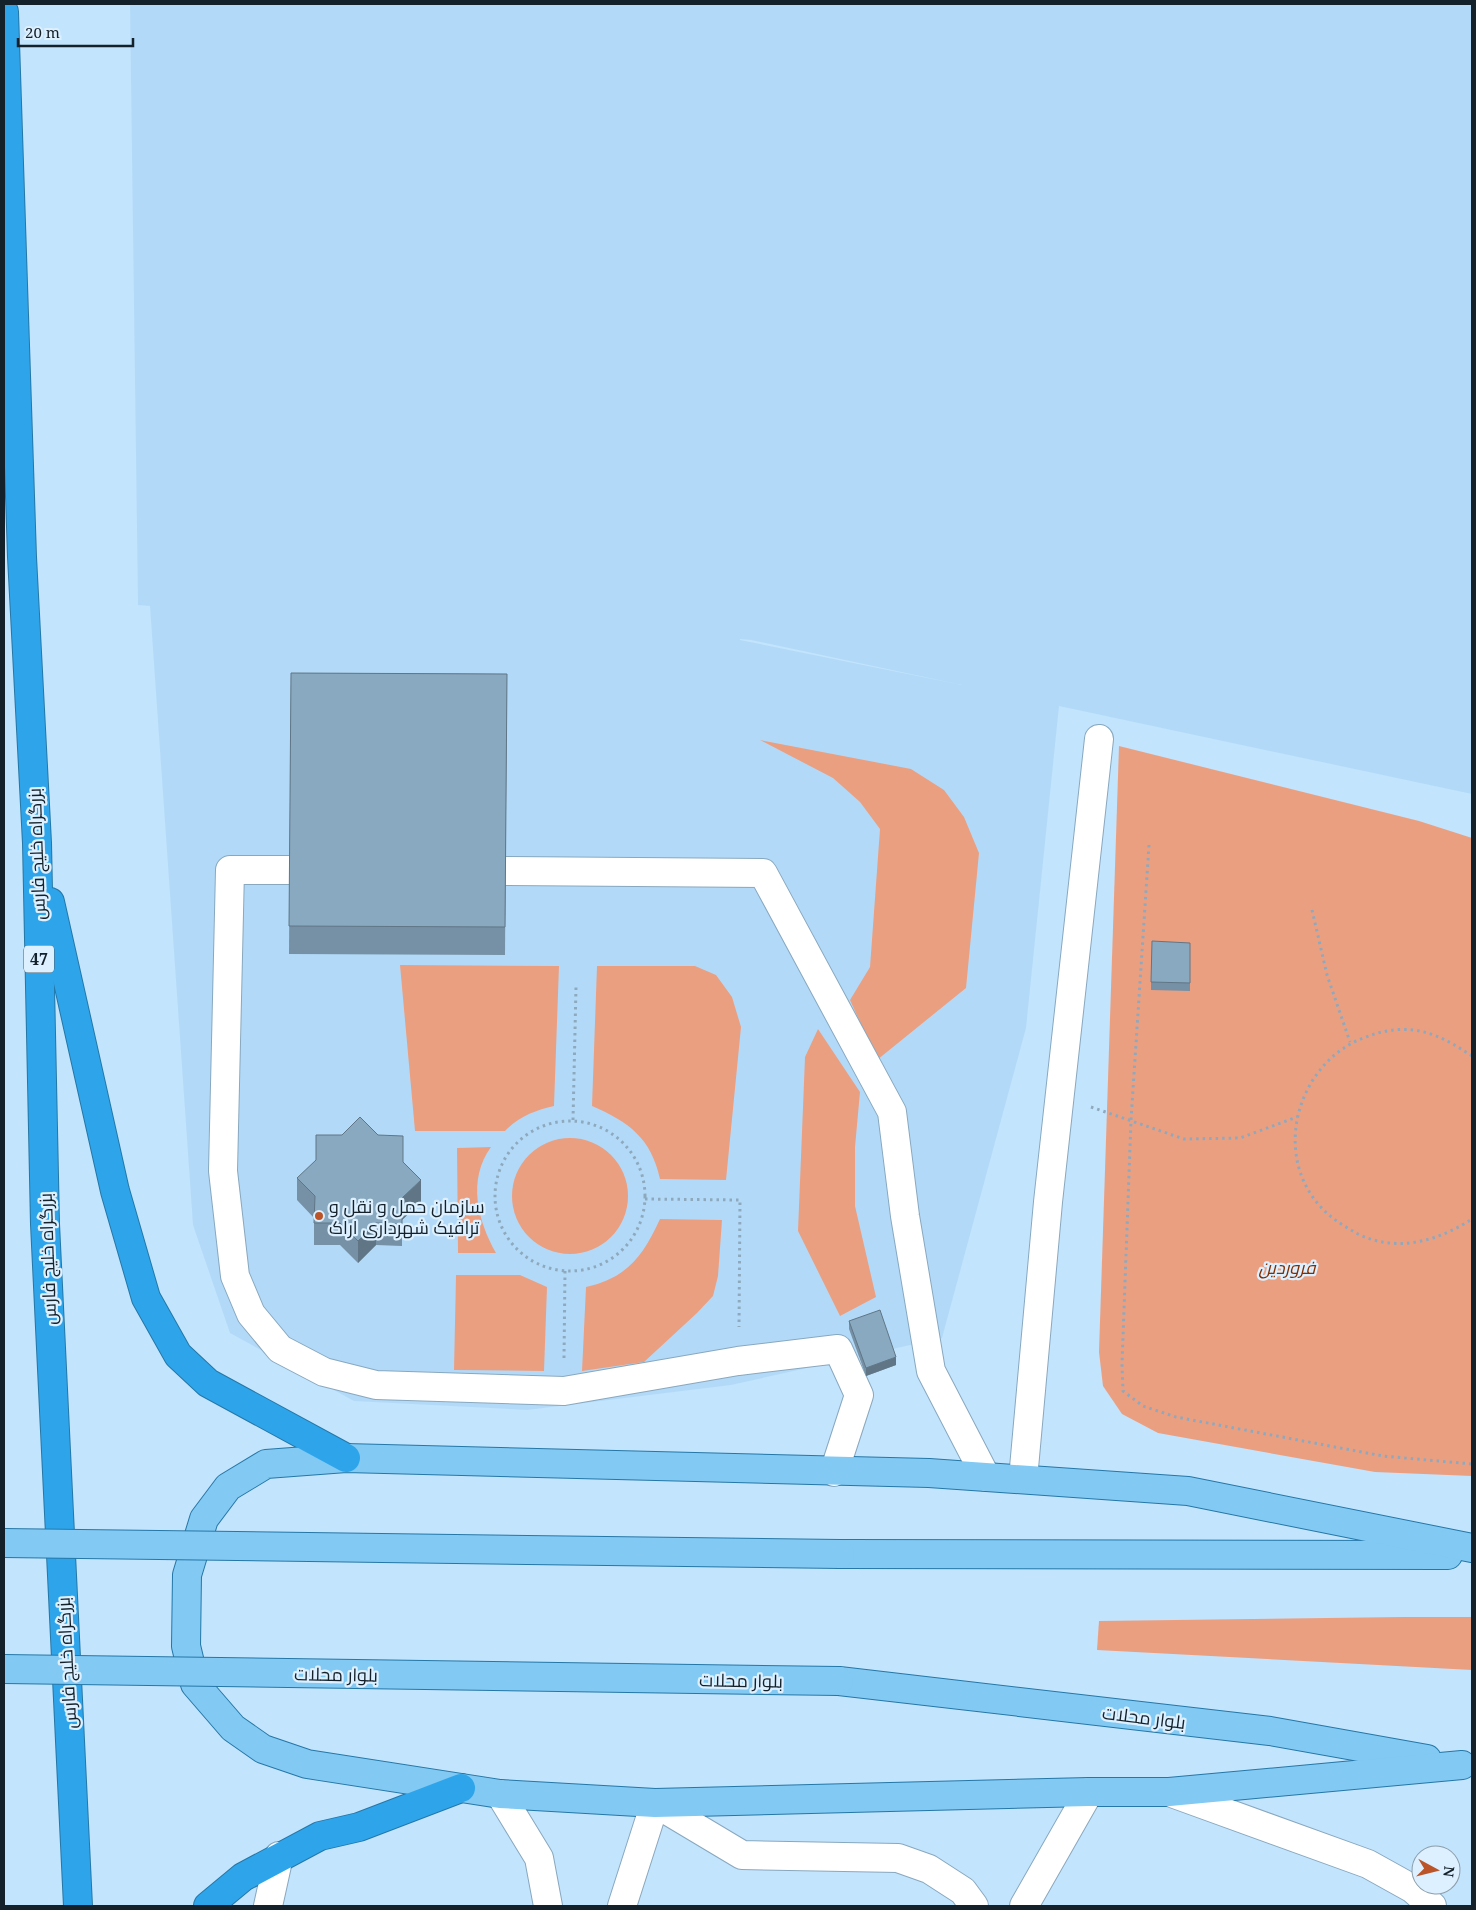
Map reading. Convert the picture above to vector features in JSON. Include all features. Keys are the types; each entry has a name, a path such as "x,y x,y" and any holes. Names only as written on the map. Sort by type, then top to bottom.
{"highway":[{"name":"بزرگراه خلیج فارس","path":"4,12 22,557 37,843 45,1224 78,1906"},
{"path":"37,843 115,1191 146,1298 178,1356 208,1383 346,1458"},
{"path":"208,1906 242,1877 320,1836 360,1827 461,1788"}],"main road":[{"path":"1467,1766 1169,1792 1089,1792 655,1803 500,1794 307,1764 263,1749 233,1728 195,1684 186,1646 187,1575 204,1518 228,1487 266,1464 346,1458 929,1473 1188,1491 1472,1548"},
{"path":"4,1543 840,1554 1472,1555"},
{"name":"بلوار محلات","path":"4,1669 839,1681 1270,1732 1467,1766"}],"lane":[{"path":"1023,1479 1059,1096 1099,739"},
{"path":"290,870 230,870 224,1171 235,1276 251,1314 280,1349 324,1372 376,1385 564,1390 738,1361 838,1349 858,1394 834,1472"},
{"path":"505,871 763,873 892,1112 905,1216 931,1371 986,1477"},
{"path":"1024,1906 1089,1792"},
{"path":"1169,1792 1368,1864 1413,1889 1432,1906"},
{"path":"500,1794 539,1858 548,1906"},
{"path":"622,1906 655,1803 742,1855 898,1858 929,1869 963,1890 974,1906"},
{"path":"268,1906 279,1856"}],"path":[{"path":"1149,845 1131,1120 1122,1364 1123,1391 1143,1406 1176,1417 1383,1456 1472,1464"},
{"path":"1312,910 1327,975 1350,1042"},
{"path":"572,1120 576,987"},
{"path":"1472,1056 1446,1039 1414,1030 1381,1031 1350,1042 1325,1062 1307,1088 1297,1118 1295,1148 1303,1178 1318,1204 1341,1225 1369,1239 1399,1244 1430,1240 1458,1228 1472,1217"},
{"path":"1059,1096 1184,1138 1240,1138 1297,1118"},
{"path":"572,1120 592,1124 610,1132 625,1145 636,1161 643,1179 645,1199 641,1219 633,1236 620,1252 603,1263 585,1270 565,1271 544,1268 526,1257 510,1242 500,1224 495,1204 495,1182 502,1162 515,1144 531,1131 551,1122 572,1120"},
{"path":"645,1199 740,1200 738,1361"},
{"path":"564,1390 565,1271"}],"shaded area":[{"path":"130,4 1472,4 1472,794 1059,706 1026,1028 942,1338 731,1385 527,1410 354,1401 230,1333 193,1225 150,606 138,605","holes":["740,639 751,640 962,685"]}],"green space":[{"path":"760,740 911,769 944,790 964,817 979,853 966,988 877,1060 850,1000 870,967 880,829 860,802 833,778"},
{"name":"فروردین","path":"1119,746 1419,821 1472,838 1472,1476 1375,1472 1158,1433 1122,1414 1103,1386 1099,1352"},
{"path":"400,965 559,966 554,1106 528,1115 505,1131 415,1131"},
{"path":"597,966 695,966 716,975 732,997 741,1027 726,1180 660,1179 651,1153 636,1133 617,1118 592,1106"},
{"path":"818,1029 860,1092 855,1147 855,1206 876,1297 840,1316 798,1231 805,1057"},
{"path":"570,1138 592,1143 611,1155 623,1174 628,1196 623,1218 611,1237 592,1249 570,1254 548,1249 529,1237 517,1218 512,1196 517,1174 529,1155 548,1143"},
{"path":"491,1147 479,1173 477,1187 480,1214 484,1228 496,1253 458,1253 457,1148"},
{"path":"660,1219 722,1220 718,1276 713,1296 644,1362 582,1371 586,1287 612,1278 632,1263 647,1244"},
{"path":"456,1275 520,1275 547,1287 544,1371 454,1370"},
{"path":"1472,1617 1472,1670 1097,1650 1099,1621"}],"building":[{"path":"291,673 507,674 505,927 289,926"},
{"path":"1152,941 1190,943 1190,983 1151,982"},
{"path":"360,1117 378,1135 403,1136 403,1162 421,1180 402,1198 402,1224 376,1223 358,1241 340,1223 314,1223 315,1196 297,1178 316,1160 316,1135 342,1135"},
{"path":"880,1310 896,1357 866,1368 849,1321"}],"place":[{"name":"سازمان حمل و نقل و ترافیک شهرداری اراک","path":"319,1216"}]}
